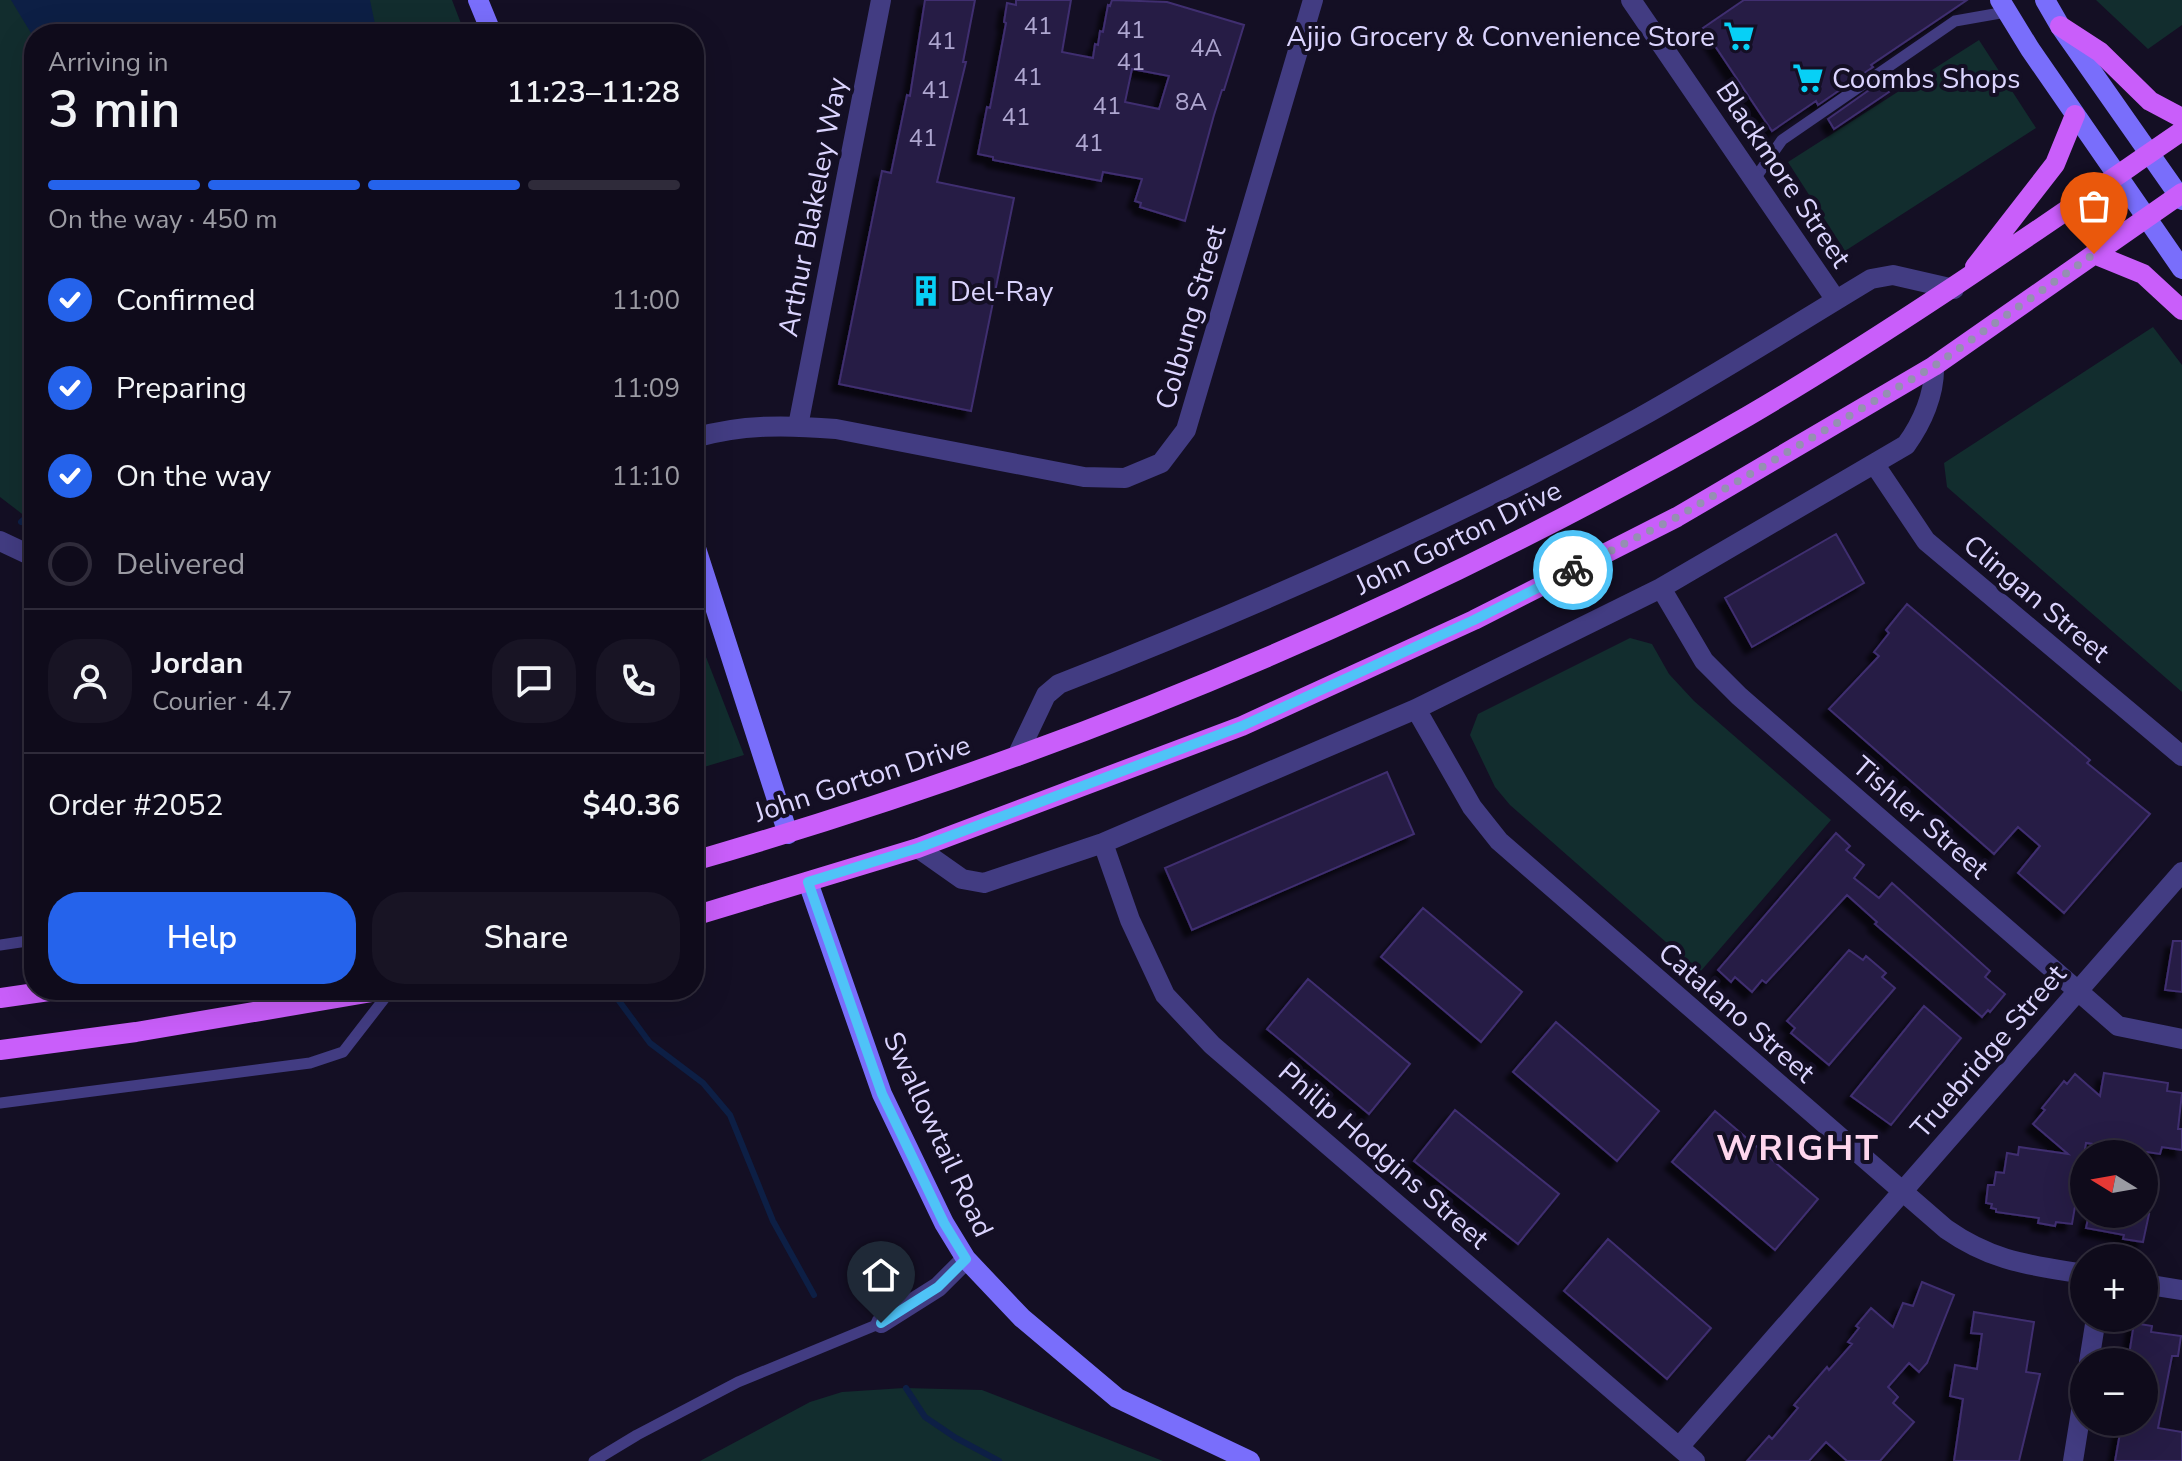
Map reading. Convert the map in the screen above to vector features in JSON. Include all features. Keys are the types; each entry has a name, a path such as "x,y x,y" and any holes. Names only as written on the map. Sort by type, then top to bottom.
{"main road":[{"path":"2060,26 2100,52 2155,105 2182,118"},
{"path":"1958,286 2055,164 2075,115"},
{"name":"John Gorton Drive","path":"704,858 788,834 1017,756 1212,681 1330,631 1467,566 1627,484 1748,416 1958,286 2182,131"},
{"path":"704,913 918,848 1242,726 1474,620 1677,517 1934,366 2146,217 2181,196"},
{"path":"2094,254 2143,274 2182,310"},
{"path":"0,998 24,995"},
{"path":"0,1050 136,1032 325,1000"}],"street":[{"path":"478,0 488,24"},
{"name":"Arthur Blakeley Way","path":"798,426 881,0"},
{"name":"Colbung Street","path":"704,435 728,428 798,426 836,429 1084,477 1125,478 1161,463 1186,430 1313,0"},
{"name":"Blackmore Street","path":"1631,0 1836,300"},
{"path":"2045,0 2060,26 2181,196"},
{"path":"2003,6 2182,269"},
{"path":"1017,756 1046,695 1059,684 1289,590 1563,458 1638,418 1871,279 1893,275 1958,286"},
{"path":"918,848 962,879 984,883 1103,843 1416,709 1661,588 1906,445 1918,428 1935,382 1934,366"},
{"name":"Clingan Street","path":"1875,465 1926,541 2182,756"},
{"path":"1,542 24,552"},
{"path":"704,573 788,834"},
{"name":"Tishler Street","path":"1661,588 1704,661 1739,696 2118,1026 2182,1039"},
{"name":"Catalano Street","path":"1416,709 1472,807 1499,841 1946,1229 1971,1246 2008,1261 2070,1272"},
{"name":"Philip Hodgins Street","path":"1103,843 1130,920 1165,995 1182,1016 1695,1461"},
{"name":"Truebridge Street","path":"1679,1447 2182,872"},
{"name":"Swallowtail Road","path":"808,882 882,1094 944,1223 966,1259 1022,1318 1117,1398 1250,1461"},
{"path":"881,1323 938,1287 966,1259"},
{"path":"2158,1286 2182,1290"},
{"path":"2073,1461 2077,1436"}],"lane":[{"path":"1754,180 1782,140 1955,21 2003,6"},
{"path":"0,945 24,941"},
{"path":"0,1103 310,1063 343,1052 383,1000"},
{"path":"594,1461 738,1382 881,1323"}],"green space":[{"path":"0,0 452,0 461,24 24,24 24,515 0,497"},
{"path":"2096,0 2182,0 2182,25 2148,49"},
{"path":"1979,40 2036,128 1845,251 1788,162"},
{"path":"2153,327 2182,365 2182,692 1947,487 1944,463"},
{"path":"1630,638 1652,644 1669,674 1694,701 1831,820 1700,972 1510,805 1495,787 1470,735 1478,714"},
{"path":"704,652 744,755 704,767"},
{"path":"904,1388 982,1390 1163,1461 700,1461 810,1402 842,1392"}],"water":[{"path":"11,0 370,0 375,24 26,24"}],"building":[{"name":"Del-Ray","path":"925,0 975,0 963,62 966,62 937,182 1014,198 971,411 839,384 882,171 891,173 907,95 910,96"},
{"path":"1016,0 1071,0 1062,52 1093,58 1095,44 1098,45 1112,0 1167,2 1244,25 1214,115 1185,221 1140,207 1141,203 1135,201 1142,179 1103,172 1101,181 993,160 993,157 978,154 987,107 990,108 1007,3 1016,5","holes":["1132,69 1169,76 1159,109 1125,102"]},
{"name":"Coombs Shops","path":"1744,0 1967,0 1818,105 1816,101 1772,131 1703,28"},
{"path":"1882,81 1889,92 1834,129 1828,119"},
{"path":"1836,534 1864,583 1752,647 1725,598"},
{"path":"1907,604 2090,760 2087,763 2150,814 2064,913 2018,873 2040,846 2018,827 1994,854 1829,709 1879,656 1874,652 1889,633 1886,630"},
{"path":"1387,772 1414,834 1192,930 1165,868"},
{"path":"1836,833 1850,846 1846,850 1864,865 1854,878 1879,898 1892,883 1990,971 1985,977 2005,994 1990,1012 1988,1010 1982,1017 1875,924 1877,922 1847,895 1766,983 1762,980 1752,992 1735,977 1731,982 1718,970"},
{"path":"1423,908 1522,992 1481,1042 1381,957"},
{"path":"2173,941 2182,941 2182,992 2165,990"},
{"path":"1849,950 1863,960 1866,956 1886,973 1882,977 1895,988 1829,1065 1791,1033 1795,1028 1787,1021"},
{"path":"1308,979 1410,1064 1369,1114 1267,1029"},
{"path":"1924,1006 1961,1038 1891,1125 1851,1096"},
{"path":"1556,1022 1659,1111 1617,1161 1513,1072"},
{"path":"2104,1073 2168,1083 2167,1091 2182,1093 2178,1129 2182,1129 2182,1150 2162,1147 2158,1154 2158,1140 2070,1140 2070,1224 2056,1222 2055,1226 2038,1223 2039,1218 1996,1212 1991,1208 1992,1204 1986,1203 1988,1185 1994,1185 1996,1172 2004,1173 2007,1153 2018,1155 2019,1147 2068,1154 2033,1124 2064,1081 2067,1084 2075,1074 2100,1096"},
{"path":"1455,1110 1559,1194 1518,1244 1414,1161"},
{"path":"1715,1111 1818,1199 1775,1250 1672,1162"},
{"path":"2086,1228 2146,1228 2143,1242 2123,1239 2124,1235"},
{"path":"1608,1239 1711,1328 1667,1379 1564,1291"},
{"path":"1922,1282 1954,1295 1927,1363 1919,1372 1909,1363 1888,1387 1898,1397 1893,1403 1914,1422 1880,1461 1847,1461 1826,1442 1809,1461 1747,1461 1769,1436 1772,1439 1798,1408 1794,1405 1852,1344 1848,1342 1859,1328 1856,1326 1871,1308 1893,1327 1903,1303 1913,1306"},
{"path":"1974,1312 2034,1322 2026,1372 2040,1374 2019,1461 1954,1461 1963,1399 1950,1396 1955,1365 1977,1369 1982,1334 1971,1333"},
{"path":"2133,1332 2181,1336 2178,1356 2172,1356 2158,1428 2158,1348 2130,1348"},
{"path":"2158,1428 2182,1432 2182,1461 2115,1461 2119,1436 2158,1436"}],"waterway":[{"path":"21,522 24,519"},
{"path":"618,1000 650,1043 703,1083 730,1115 773,1221 814,1295"},
{"path":"906,1388 925,1417 999,1461"}],"way so far":[{"path":"1573,570 1677,517 1934,366 2094,254"}],"place":[{"name":"Ajijo Grocery & Convenience Store","path":"1739,36"},
{"name":"Coombs Shops","path":"1808,78"},
{"name":"Del-Ray","path":"926,291"}],"district":[{"name":"WRIGHT","path":"1798,1147"}],"route":[{"path":"881,1323 938,1287 966,1259 944,1223 882,1094 808,882 918,848 1242,726 1474,620 1573,570"}]}
